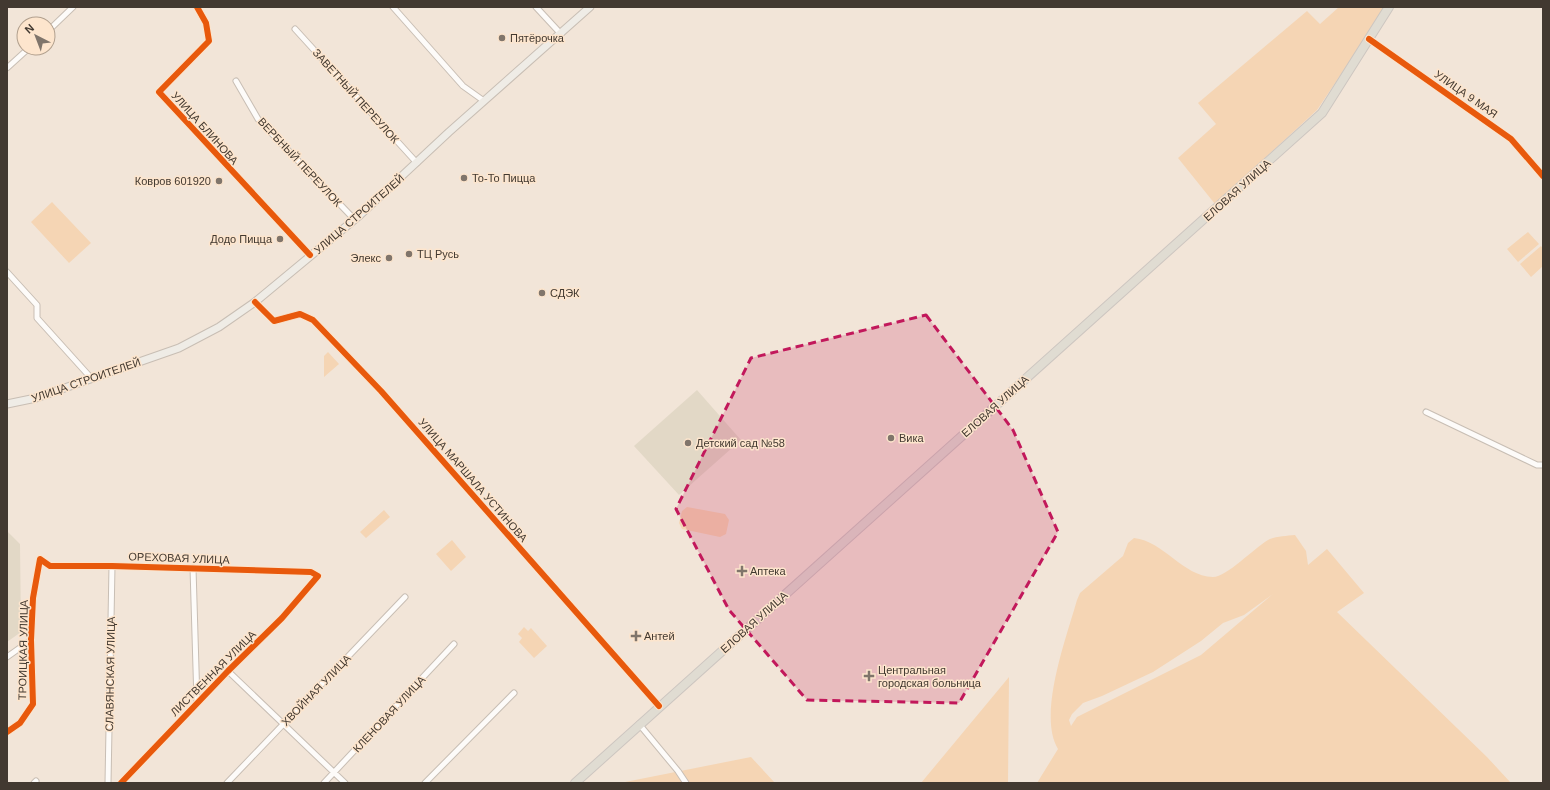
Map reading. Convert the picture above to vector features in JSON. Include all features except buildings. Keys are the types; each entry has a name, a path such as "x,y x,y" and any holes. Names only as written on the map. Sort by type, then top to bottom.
{"main road":[{"name":"УЛИЦА СТРОИТЕЛЕЙ","path":"7,404 36,398 179,348 219,327 255,302 310,255 355,220 484,101 590,7"},
{"name":"ЕЛОВАЯ УЛИЦА","path":"576,783 659,706 1322,113 1388,7"}],"street":[{"path":"56,23 74,7"},
{"name":"УЛИЦА БЛИНОВА","path":"197,7 206,23 209,41 159,92 310,255"},
{"path":"393,7 463,86 484,101"},
{"path":"536,7 561,34"},
{"name":"ЗАВЕТНЫЙ ПЕРЕУЛОК","path":"295,29 417,163"},
{"name":"УЛИЦА 9 МАЯ","path":"1369,39 1511,139 1543,176"},
{"path":"7,68 20,56"},
{"name":"ВЕРБНЫЙ ПЕРЕУЛОК","path":"236,81 258,119 355,220"},
{"path":"7,272 36,305 37,318 92,379"},
{"name":"УЛИЦА МАРШАЛА УСТИНОВА","path":"255,302 274,321 300,314 313,320 381,391 659,706"},
{"path":"1426,412 1538,465 1543,465"},
{"name":"ОРЕХОВАЯ УЛИЦА","path":"40,559 50,566 112,566 311,572 318,576"},
{"name":"ТРОИЦКАЯ УЛИЦА","path":"7,732 20,722 33,704 31,640 33,598 40,559"},
{"name":"СЛАВЯНСКАЯ УЛИЦА","path":"108,783 112,566"},
{"path":"193,568 197,702"},
{"name":"ЛИСТВЕННАЯ УЛИЦА","path":"120,783 197,702 282,618 318,576"},
{"name":"ХВОЙНАЯ УЛИЦА","path":"228,783 405,597"},
{"path":"7,657 31,640"},
{"name":"КЛЕНОВАЯ УЛИЦА","path":"324,783 454,644"},
{"path":"228,671 345,783"},
{"path":"425,783 514,693"},
{"path":"639,724 678,771 686,783"}],"highlighted area":[{"path":"926,315 1013,430 1058,532 959,703 807,700 729,610 676,509 751,358"}],"shaded area":[{"path":"1339,7 1384,7 1368,34 1317,110 1215,204 1178,158 1216,124 1198,103 1307,11 1320,24"},
{"path":"52,202 91,243 69,263 31,222"},
{"path":"1528,232 1539,244 1518,262 1507,249"},
{"path":"1541,246 1543,249 1543,266 1531,277 1520,264"},
{"path":"328,352 339,364 324,377 324,356"},
{"name":"Детский сад №58","path":"697,390 741,440 679,495 634,446"},
{"path":"687,507 725,514 729,520 726,534 720,537 682,529 679,523 682,511"},
{"path":"384,510 390,517 366,538 360,532"},
{"path":"7,531 20,544 21,632 7,642"},
{"path":"1295,535 1306,551 1308,565 1327,549 1364,593 1337,612 1487,757 1511,783 1037,783 1058,749 1052,734 1052,696 1061,654 1077,600 1080,593 1123,556 1128,543 1134,538 1145,540 1155,545 1192,571 1213,577 1219,576 1226,572 1268,540","holes":["1273,594 1201,655 1077,717 1071,726 1069,720 1072,714 1083,703 1102,696 1153,672 1201,641 1223,623 1244,615"]},
{"path":"452,540 466,557 451,571 436,554"},
{"path":"524,627 528,631 531,628 547,646 534,658 519,642 522,638 518,634"},
{"path":"1009,677 1008,783 921,783"},
{"path":"751,757 775,783 620,783"}],"cycle path":[{"path":"197,7 206,23 209,41 159,92 310,255"},
{"path":"1369,39 1511,139 1543,176"},
{"path":"255,302 274,321 300,314 313,320 381,391 659,706"},
{"path":"7,732 20,723 33,704 31,640 33,598 40,559 50,566 112,566 311,572 318,576 282,618 228,671 121,783"}],"place":[{"name":"Пятёрочка","path":"502,38"},
{"name":"То-То Пицца","path":"464,178"},
{"name":"Ковров 601920","path":"219,181"},
{"name":"Додо Пицца","path":"280,239"},
{"name":"ТЦ Русь","path":"409,254"},
{"name":"Элекс","path":"389,258"},
{"name":"СДЭК","path":"542,293"},
{"name":"Вика","path":"891,438"},
{"name":"Детский сад №58","path":"688,443"},
{"name":"Аптека","path":"742,571"},
{"name":"Антей","path":"636,636"},
{"name":"Центральная городская больница","path":"869,676"}]}
